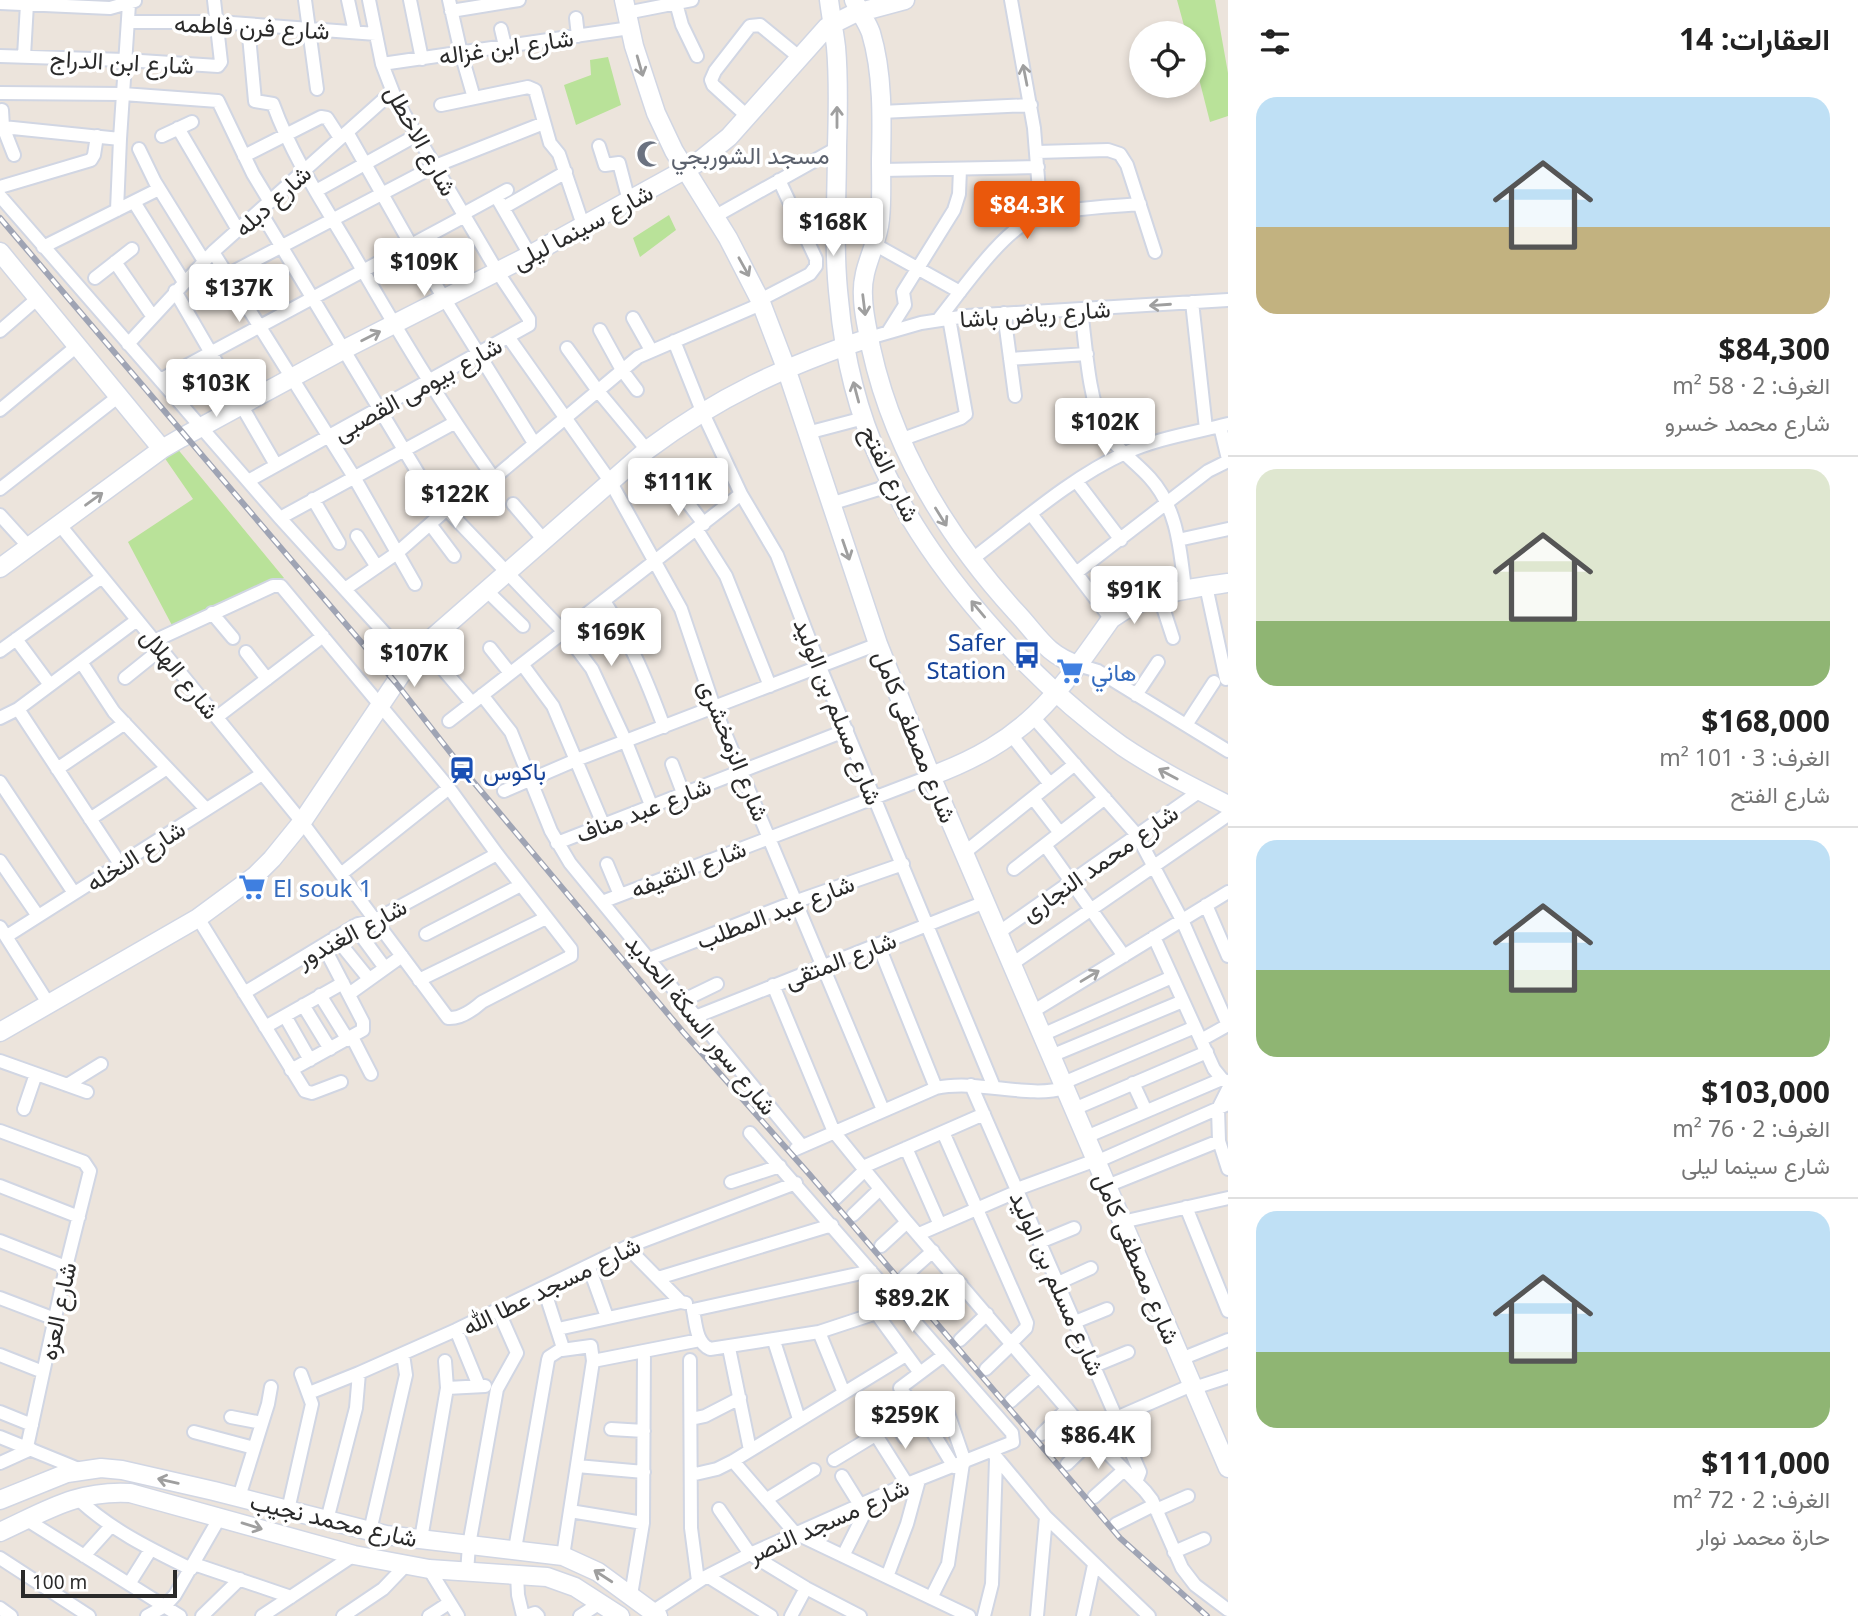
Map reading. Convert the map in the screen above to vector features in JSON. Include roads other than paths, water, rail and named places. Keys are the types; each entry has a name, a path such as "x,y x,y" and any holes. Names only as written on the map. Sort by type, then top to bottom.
{"street":[{"name":"شارع ابن الدراج","path":"0,56 218,66 221,62 214,0"},
{"path":"305,0 317,89"},
{"path":"348,0 355,32"},
{"name":"شارع الاخطل","path":"369,0 382,64 392,92 497,271"},
{"path":"410,0 422,59"},
{"path":"474,97 450,6 519,0"},
{"name":"شارع ابن غزاله","path":"382,64 578,36 627,14 692,0"},
{"name":"شارع الفتح","path":"829,0 836,48 835,254 839,301 845,345 863,418 891,485 927,545 963,590 1007,642 1058,693 1124,746 1159,769 1228,806"},
{"path":"832,24 857,6 905,0"},
{"path":"1011,0 1031,104 1041,216"},
{"path":"0,3 69,3 110,8 132,2 125,60 117,210"},
{"path":"19,3 24,56"},
{"path":"676,3 682,25 697,56"},
{"name":"شارع الفتح","path":"857,6 870,30 875,48 881,112 880,220 865,266 863,285 869,338 882,391 900,440 939,515 971,559 1050,652 1078,665"},
{"name":"شارع مصطفى كامل","path":"627,14 652,104 685,170 751,279 761,302 786,368 878,644 931,776 1228,1468"},
{"path":"576,18 578,36"},
{"name":"شارع فرن فاطمه","path":"128,22 218,22 376,34"},
{"name":"شارع سينما ليلى","path":"0,568 162,449 343,350 530,255 685,170 719,147 832,24"},
{"path":"248,25 254,99 257,103 273,104 285,135 394,324 454,422 493,477"},
{"path":"747,116 713,85 711,80 750,26 760,25 799,57"},
{"path":"501,29 505,46"},
{"path":"441,105 528,86 535,90 550,143 559,154 583,225"},
{"name":"شارع دبله","path":"128,344 209,256 392,92"},
{"path":"0,93 123,94 218,101 258,185 281,247 403,451 449,512 564,632 592,669 626,742 651,805"},
{"path":"881,112 1031,104"},
{"path":"2,110 3,127 14,155"},
{"path":"244,156 321,117 327,118 344,135 365,164 411,245 534,443"},
{"path":"162,136 192,122"},
{"path":"227,275 435,166 544,123"},
{"path":"3,127 120,139"},
{"path":"178,128 238,230"},
{"path":"316,191 417,135"},
{"path":"0,187 91,160 97,136"},
{"path":"599,146 605,165 618,163 629,201"},
{"path":"714,217 837,148"},
{"path":"138,149 159,189 209,256 227,275 293,378 415,584"},
{"path":"1037,152 1114,151 1125,159 1155,252"},
{"path":"881,170 1038,167"},
{"path":"888,332 905,305 903,294 954,210 959,194 960,169"},
{"path":"160,380 464,215 566,172"},
{"path":"345,589 397,553 622,370 651,350 761,302 810,274 817,266 816,259 779,180"},
{"path":"43,247 159,189"},
{"path":"0,196 280,518 410,662"},
{"path":"502,198 530,255"},
{"path":"134,202 184,282"},
{"path":"900,440 961,418 965,414 943,319 960,292 1014,230 1041,216 1140,204"},
{"path":"874,244 960,292"},
{"path":"95,278 132,249"},
{"path":"0,252 162,449"},
{"path":"114,262 153,317"},
{"name":"شارع بيومى القصبى","path":"248,481 527,328 529,322 497,271"},
{"path":"175,291 276,465"},
{"path":"0,331 38,298"},
{"name":"شارع رياض باشا","path":"0,1032 198,918 255,876 302,822 423,646 610,481 647,450 702,411 786,368 845,345 943,319 1228,300"},
{"path":"1192,302 1206,429"},
{"path":"1081,310 1098,414 1104,429 1124,453 1150,477 1168,504 1178,540 1185,589"},
{"path":"1004,313 1015,396"},
{"path":"633,318 651,350"},
{"path":"600,330 622,370 637,390"},
{"name":"شارع الزمخشرى","path":"509,338 610,481 681,609 715,707 883,1110"},
{"name":"شارع مسلم بن الوليد","path":"674,341 702,411 741,494 777,555 820,667 994,1087"},
{"path":"0,410 78,346"},
{"path":"567,348 597,391 647,450"},
{"path":"1010,359 1087,354"},
{"path":"0,489 118,396"},
{"path":"807,433 863,418"},
{"path":"280,518 454,422"},
{"path":"971,559 1077,482 1124,453 1151,443 1224,425 1228,460 1208,471 1076,573"},
{"path":"1077,482 1121,540"},
{"path":"830,504 891,485"},
{"path":"679,491 726,576 770,686"},
{"path":"449,721 741,494"},
{"path":"313,499 339,543"},
{"path":"513,504 543,539"},
{"path":"0,514 29,547"},
{"path":"1031,514 1111,619"},
{"name":"شارع الهلال","path":"59,524 302,822 446,1016 456,1018 568,959 571,949 546,918"},
{"path":"430,524 454,556"},
{"path":"1178,540 1228,529"},
{"path":"357,536 377,567"},
{"path":"0,651 102,577"},
{"path":"931,776 960,765 1012,736 1034,718 1058,693 1111,619 1128,607 1158,595 1228,583"},
{"path":"125,678 158,645 212,613 277,585 282,587 449,788 546,918 419,980"},
{"path":"1186,725 1220,680 1206,586"},
{"path":"485,589 523,626"},
{"path":"1158,595 1173,638"},
{"path":"604,601 627,636 664,727"},
{"path":"212,613 233,638"},
{"path":"0,718 18,709 137,620"},
{"path":"217,717 323,636"},
{"path":"16,639 50,685"},
{"path":"504,791 576,760 878,644"},
{"name":"شارع سور السكة الحديد","path":"423,646 511,732 557,843 570,863 799,1147 834,1132"},
{"path":"489,648 510,673"},
{"path":"246,652 267,678"},
{"path":"81,662 105,700 206,809"},
{"path":"1136,695 1158,662"},
{"path":"522,664 553,706 603,824"},
{"path":"1078,665 1098,671 1228,751"},
{"path":"18,709 120,864"},
{"path":"1034,718 1137,835 1154,866 1182,920 1228,1025 1201,1040"},
{"path":"57,769 125,723"},
{"name":"شارع عبد مناف","path":"557,843 847,730"},
{"path":"1012,736 1050,784"},
{"path":"672,764 683,793"},
{"path":"964,853 1075,764"},
{"path":"89,819 167,768"},
{"name":"شارع النخله","path":"4,931 37,916 262,774"},
{"name":"شارع الثقيفه","path":"602,902 931,776"},
{"path":"0,782 74,893"},
{"path":"341,874 449,788"},
{"name":"شارع محمد النجارى","path":"998,933 1200,791"},
{"path":"1033,798 1060,833"},
{"path":"1014,869 1105,798"},
{"path":"1012,964 1228,815"},
{"path":"1045,845 1124,956"},
{"name":"شارع الغندور","path":"244,993 354,926 375,920 496,854"},
{"path":"0,861 37,916"},
{"path":"607,864 620,895"},
{"name":"شارع عبد المطلب","path":"649,959 797,901 903,864"},
{"path":"426,934 521,885"},
{"path":"1032,1012 1228,892"},
{"name":"شارع المتقى","path":"695,1017 985,902"},
{"path":"1206,905 1228,956"},
{"path":"198,918 291,1070 308,1093 341,1082"},
{"path":"354,926 384,968"},
{"path":"4,931 48,1003"},
{"path":"335,937 369,979"},
{"path":"1154,937 1214,1069 1226,1083 1219,1141 1228,1169"},
{"path":"878,944 936,1088"},
{"path":"291,1070 360,1033 364,1026 323,945"},
{"path":"265,1027 320,995 369,979 402,956"},
{"path":"1042,1035 1172,977"},
{"path":"682,1001 717,984"},
{"path":"773,985 834,1132 1089,1435 1145,1491 1155,1507 1174,1552 1195,1585 1228,1610"},
{"path":"320,995 371,1074"},
{"path":"1051,1056 1183,1002"},
{"path":"303,1005 330,1049"},
{"path":"285,1016 310,1060"},
{"path":"834,1132 936,1088 971,1085 1045,1091 1064,1086 1195,1027"},
{"path":"1074,1109 1207,1052"},
{"path":"0,1061 87,1092"},
{"path":"67,1084 101,1064"},
{"path":"24,1109 36,1074"},
{"path":"1133,1083 1146,1111"},
{"path":"1086,1137 1146,1111 1226,1083"},
{"name":"شارع مسلم بن الوليد","path":"971,1085 1140,1472 1136,1482"},
{"path":"919,1234 1018,1190 1096,1161 1223,1107"},
{"path":"836,1198 864,1169 984,1114"},
{"name":"شارع العزه","path":"0,1131 85,1162 90,1168 43,1372 29,1448"},
{"path":"943,1132 1027,1323 1026,1328 986,1370"},
{"path":"750,1133 944,1355 900,1388 961,1464"},
{"path":"1107,1186 1219,1141"},
{"path":"906,1148 940,1225"},
{"path":"731,1182 780,1166"},
{"name":"شارع مسجد عطا الله","path":"309,1393 456,1330 627,1247 796,1183"},
{"path":"0,1186 79,1217"},
{"path":"853,1214 880,1189"},
{"path":"1122,1222 1228,1198"},
{"path":"1186,1207 1228,1311"},
{"path":"881,1246 907,1222"},
{"path":"658,1278 832,1225"},
{"path":"1040,1242 1074,1228"},
{"path":"0,1241 66,1267"},
{"path":"627,1247 681,1302 694,1310 871,1271"},
{"path":"905,1276 933,1251"},
{"path":"589,1267 607,1317"},
{"path":"1058,1283 1091,1268"},
{"path":"934,1309 961,1284"},
{"path":"544,1289 563,1345 562,1350"},
{"path":"0,1298 55,1319"},
{"path":"558,1329 681,1302"},
{"path":"694,1310 700,1340 710,1349 819,1332 901,1305"},
{"path":"1075,1322 1107,1309"},
{"path":"467,1572 469,1545 499,1385 517,1350 498,1310"},
{"path":"876,1313 920,1373"},
{"path":"960,1340 987,1314"},
{"path":"456,1330 479,1386"},
{"path":"819,1332 844,1393"},
{"path":"593,1361 700,1340"},
{"path":"1181,1359 1228,1340"},
{"path":"774,1341 799,1419"},
{"path":"515,1549 549,1357 562,1350 591,1346 593,1361 563,1556"},
{"path":"729,1348 750,1450"},
{"path":"631,1595 643,1522 644,1352"},
{"path":"1094,1366 1128,1352"},
{"path":"370,1531 406,1375 403,1354"},
{"path":"0,1355 43,1372"},
{"path":"691,1475 717,1469 733,1461 906,1355"},
{"name":"شارع مسجد النصر","path":"655,1614 702,1579 750,1553 913,1482 994,1455 1011,1444 1014,1438 1012,1433 944,1355"},
{"path":"421,1539 447,1388 445,1360"},
{"path":"690,1360 691,1528 702,1579 771,1616"},
{"path":"327,1520 356,1408 359,1373"},
{"path":"288,1537 312,1411 309,1393 301,1374"},
{"path":"1012,1401 1039,1376"},
{"path":"1066,1464 1089,1435 1117,1417 1193,1387 1228,1377"},
{"path":"447,1388 499,1385"},
{"path":"239,1497 271,1387"},
{"path":"691,1419 705,1416 740,1398"},
{"path":"883,1403 904,1437"},
{"path":"1042,1434 1067,1409"},
{"path":"931,1598 948,1564 961,1464 947,1410"},
{"path":"0,1412 32,1425"},
{"path":"231,1417 262,1423"},
{"path":"834,1460 895,1423"},
{"path":"611,1429 644,1431"},
{"path":"194,1433 254,1448"},
{"path":"876,1435 913,1482 907,1524 887,1577"},
{"path":"0,1437 81,1470"},
{"path":"0,1463 29,1448"},
{"path":"994,1455 1046,1517 1149,1616"},
{"path":"984,1616 992,1584 996,1535 994,1455"},
{"path":"733,1461 795,1533 969,1616"},
{"path":"577,1466 643,1472"},
{"name":"شارع محمد نجيب","path":"0,1500 68,1473 102,1468 122,1470 370,1531 563,1556 598,1572 655,1614"},
{"path":"767,1499 814,1470"},
{"path":"1094,1497 1124,1470"},
{"path":"842,1476 866,1503 842,1556"},
{"path":"147,1616 165,1606 192,1567 214,1515 214,1491"},
{"name":"شارع محمد نجيب","path":"0,1532 76,1497 111,1492 130,1493 354,1555 405,1566 547,1577 566,1584 620,1616"},
{"path":"1116,1524 1188,1496"},
{"path":"76,1497 93,1514 151,1549 192,1567 240,1579 291,1597"},
{"path":"719,1509 750,1553 855,1615"},
{"path":"570,1511 643,1522"},
{"path":"1037,1616 1046,1517"},
{"path":"27,1520 180,1616"},
{"path":"84,1556 111,1526"},
{"path":"1174,1552 1203,1539"},
{"path":"129,1584 151,1549"},
{"path":"262,1616 354,1555"},
{"path":"0,1558 89,1616"},
{"path":"1083,1616 1094,1565"},
{"path":"343,1616 383,1588 405,1566"},
{"path":"429,1569 458,1616"},
{"path":"517,1574 518,1595 524,1616 538,1616"},
{"path":"202,1616 240,1579"},
{"path":"790,1616 806,1588"},
{"path":"429,1616 449,1603"},
{"path":"580,1616 600,1603"},
{"path":"0,1608 11,1616"}],"railway":[{"path":"0,218 396,683 471,779 683,1032 810,1175 1120,1538 1207,1616"}],"place":[{"name":"مسجد الشوربجي","path":"650,154"},
{"name":"Safer Station","path":"1027,655"},
{"name":"هاني","path":"1070,671"},
{"name":"باكوس","path":"462,770"},
{"name":"El souk 1","path":"252,887"}]}
